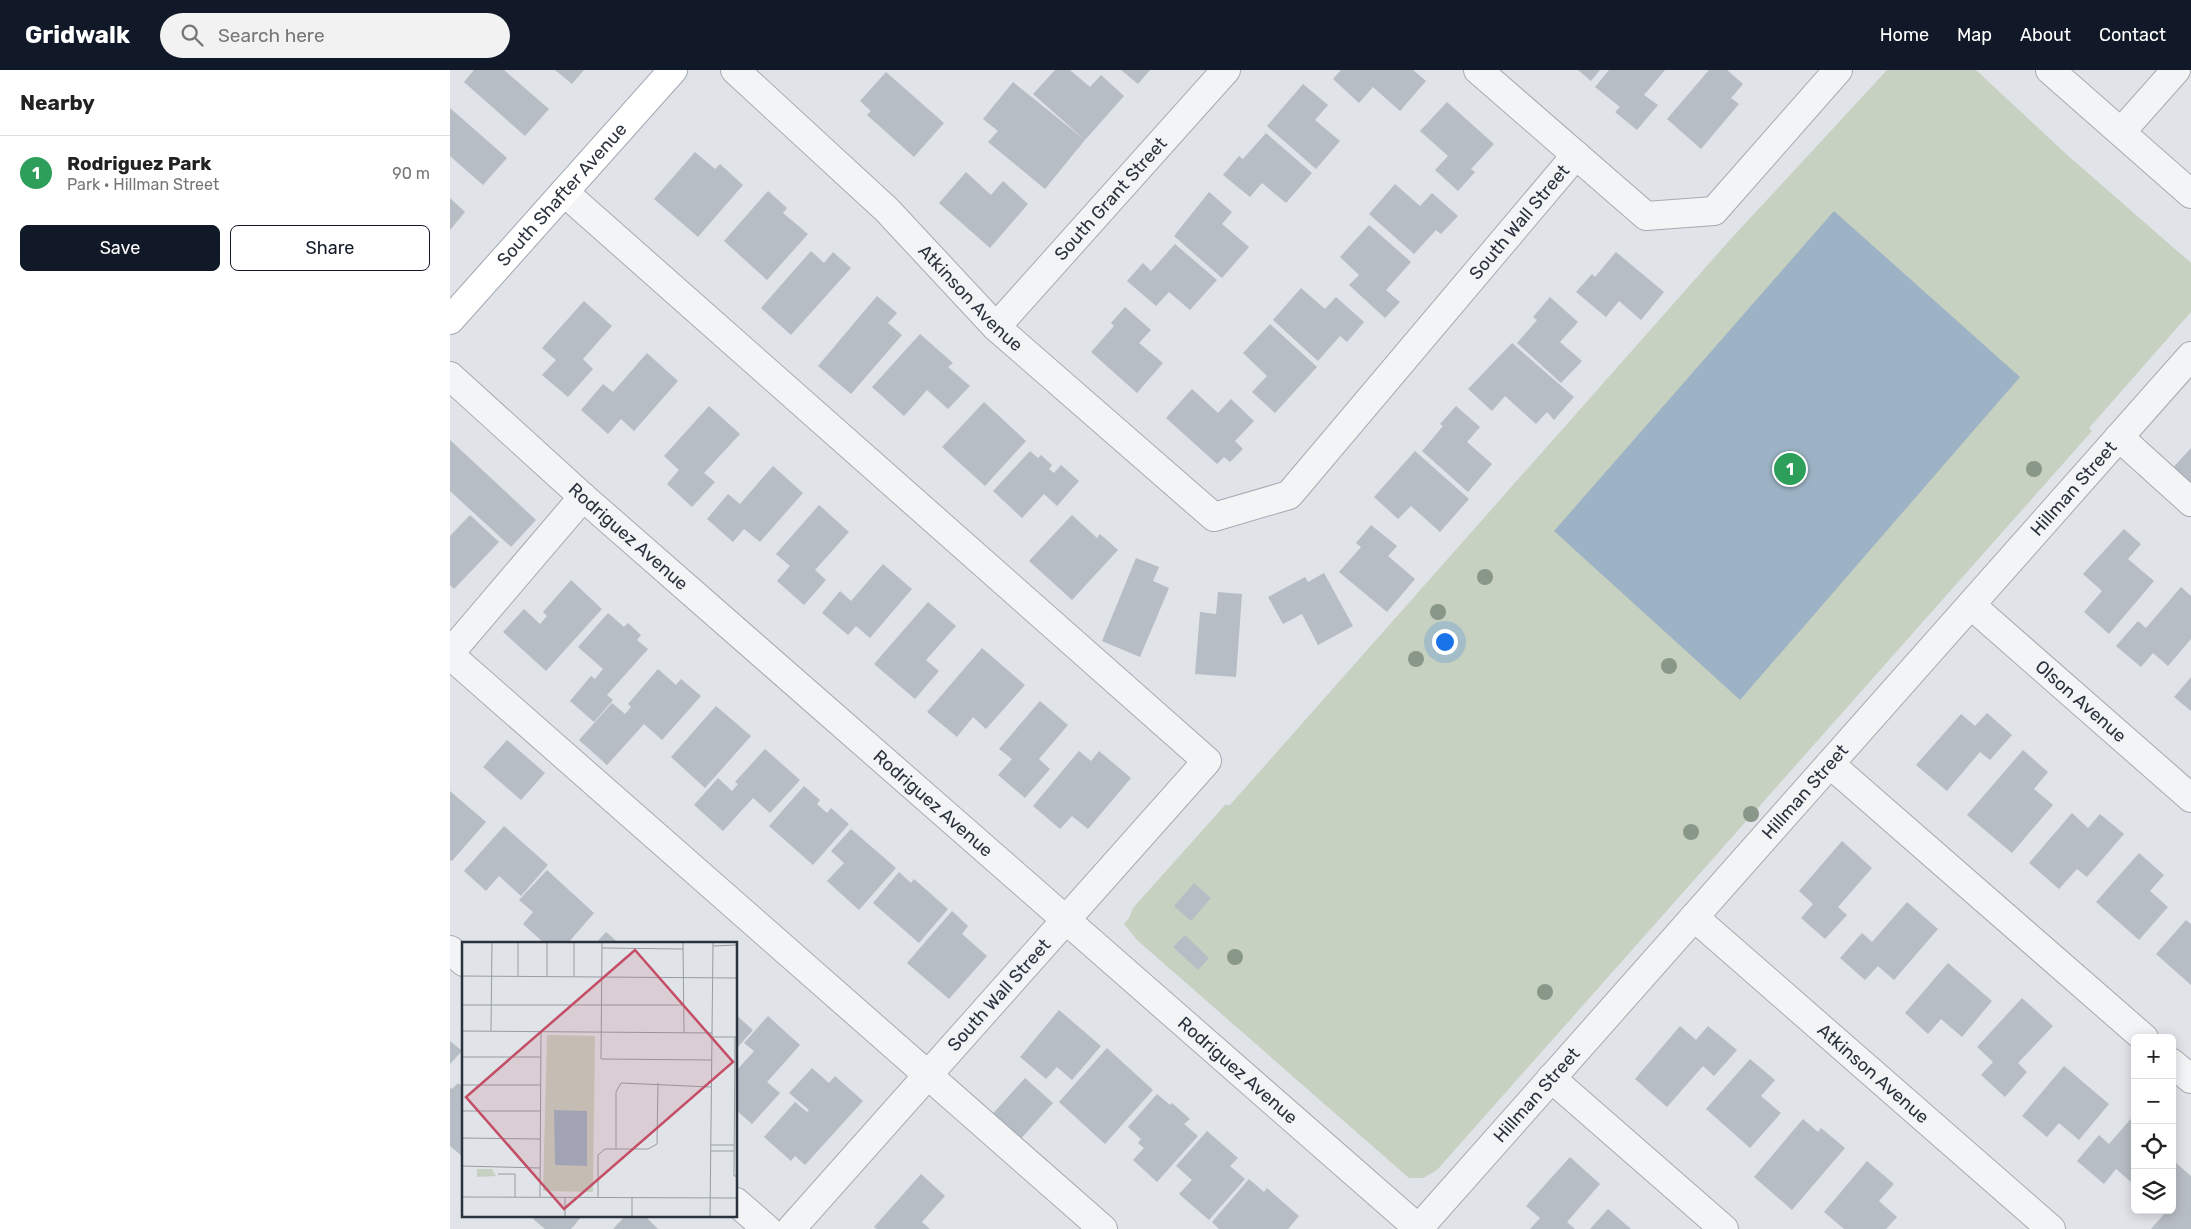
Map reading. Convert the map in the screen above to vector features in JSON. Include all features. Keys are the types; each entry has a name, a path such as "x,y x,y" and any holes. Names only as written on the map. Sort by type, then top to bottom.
{"main road":[{"name":"South Shafter Avenue","path":"450,320 673,70"}],"street":[{"name":"Atkinson Avenue","path":"735,70 887,210 996,327 1214,516"},
{"name":"South Grant Street","path":"996,327 1226,70"},
{"path":"1478,70 1576,156"},
{"name":"South Wall Street","path":"1214,516 1289,495 1576,156 1646,216 1714,211 1838,70"},
{"path":"2050,70 2191,194"},
{"path":"2121,132 2176,70"},
{"name":"South Wall Street","path":"564,192 1207,761 791,1229"},
{"name":"Hillman Street","path":"1418,1229 2191,356"},
{"name":"Rodriguez Avenue","path":"450,376 582,497 1418,1229"},
{"path":"2119,438 2191,502"},
{"path":"582,497 450,654 1103,1229"},
{"name":"Olson Avenue","path":"1971,606 2191,798"},
{"path":"1830,764 2139,1034"},
{"name":"Atkinson Avenue","path":"1694,917 2051,1229"},
{"path":"450,950 462,960"},
{"path":"2176,1066 2191,1079"},
{"path":"1551,1078 1724,1229"},
{"path":"738,1204 767,1229"}],"green space":[{"path":"1887,70 1976,70 2065,153 2191,263 2191,312 2089,428 2092,431 1437,1170 1423,1178 1409,1178 1137,940 1124,924 1133,908 1225,805 1230,805 1728,242"}],"water":[{"path":"1834,211 2020,377 1740,700 1554,531"}],"building":[{"path":"474,70 504,70 549,109 525,136 464,82"},
{"path":"555,70 584,70 572,84"},
{"path":"1055,70 1070,70 1090,87 1101,75 1124,96 1085,140 1033,94"},
{"path":"1121,70 1150,70 1138,84"},
{"path":"1341,70 1413,70 1426,81 1400,111 1373,87 1359,103 1333,79"},
{"path":"1578,70 1600,70 1591,81"},
{"path":"1609,70 1665,70 1644,95 1658,105 1637,130 1615,112 1620,107 1595,87"},
{"path":"1709,70 1727,70 1743,84 1731,98 1739,104 1701,149 1667,119"},
{"path":"886,72 944,123 914,157 867,115 871,111 860,101"},
{"path":"1013,82 1085,140 1045,189 988,142 998,131 983,119"},
{"path":"1303,84 1328,105 1315,120 1340,141 1316,169 1267,126"},
{"path":"1447,102 1494,144 1471,169 1475,172 1458,191 1435,170 1448,156 1420,131"},
{"path":"450,108 507,158 483,185 450,156"},
{"path":"1266,133 1312,173 1286,203 1262,183 1250,197 1223,175 1239,156 1243,159"},
{"path":"695,152 715,169 720,164 743,185 698,237 654,199"},
{"path":"966,172 991,195 1003,181 1028,204 990,248 939,203"},
{"path":"1395,184 1420,206 1432,193 1458,216 1441,234 1436,230 1414,254 1369,214"},
{"path":"768,191 787,208 783,213 808,234 767,280 724,241"},
{"path":"1209,192 1232,212 1222,224 1249,247 1222,278 1174,236"},
{"path":"450,198 465,212 450,230"},
{"path":"1369,225 1411,262 1386,290 1400,302 1385,318 1349,285 1359,275 1340,257"},
{"path":"1175,244 1217,280 1190,310 1169,292 1156,306 1127,281 1143,263 1151,271"},
{"path":"811,251 824,263 833,252 851,268 791,335 761,308"},
{"path":"1616,252 1664,292 1641,320 1619,301 1606,317 1576,292 1592,274 1595,277"},
{"path":"1301,288 1325,309 1336,297 1364,322 1347,342 1340,336 1318,361 1273,320"},
{"path":"877,296 897,313 888,323 902,335 851,394 818,366"},
{"path":"1550,297 1578,322 1560,342 1582,361 1561,383 1517,343 1537,320 1533,317"},
{"path":"584,301 612,326 583,359 593,369 568,397 542,375 556,360 542,348"},
{"path":"1125,307 1151,330 1139,343 1163,363 1137,393 1091,352 1114,326 1111,323"},
{"path":"1270,324 1317,367 1275,413 1252,392 1267,376 1243,353"},
{"path":"920,334 953,363 948,367 970,386 948,409 927,390 904,416 872,387"},
{"path":"1512,343 1574,397 1554,420 1547,412 1536,424 1505,396 1492,411 1468,389"},
{"path":"647,353 678,381 634,431 621,419 608,434 581,410 603,384 613,392"},
{"path":"1192,389 1218,413 1231,399 1254,421 1235,441 1243,449 1230,462 1224,457 1217,464 1166,418"},
{"path":"984,402 1026,441 985,486 942,447"},
{"path":"709,406 740,434 704,473 715,482 692,507 667,484 679,470 664,456"},
{"path":"1456,406 1480,427 1467,442 1492,464 1468,492 1422,451 1443,426 1440,424"},
{"path":"450,440 536,520 511,547 450,491"},
{"path":"2191,448 2191,491 2169,472"},
{"path":"1030,451 1038,458 1041,455 1052,465 1049,469 1054,473 1061,465 1079,481 1057,506 1044,494 1022,518 993,491"},
{"path":"1415,451 1469,499 1440,532 1411,506 1398,519 1374,497"},
{"path":"773,466 803,493 760,542 744,529 733,542 707,519 728,494 740,504"},
{"path":"819,505 849,532 815,570 826,580 804,605 777,581 790,566 776,554"},
{"path":"470,515 499,542 454,589 450,585 450,536"},
{"path":"1072,515 1097,538 1100,534 1118,550 1072,600 1029,561"},
{"path":"1371,525 1397,546 1388,556 1415,579 1387,612 1339,572 1361,547 1356,543"},
{"path":"2124,529 2141,544 2128,559 2154,581 2109,634 2084,612 2102,591 2083,574"},
{"path":"1136,558 1159,567 1153,581 1169,588 1140,657 1102,641"},
{"path":"883,564 912,589 870,638 856,626 848,635 822,613 840,591 851,601"},
{"path":"1324,573 1353,626 1318,645 1302,614 1283,624 1268,597 1305,577 1308,582"},
{"path":"571,580 602,609 546,671 503,632 524,609 540,624 547,616 543,612"},
{"path":"2181,587 2191,596 2191,639 2168,666 2153,653 2141,667 2116,646 2138,621 2146,628"},
{"path":"1218,592 1242,594 1236,677 1195,674 1200,612 1216,614"},
{"path":"928,602 956,626 926,660 939,671 915,699 874,664"},
{"path":"608,613 624,627 628,623 641,635 637,640 648,649 607,695 613,700 594,722 570,701 591,676 595,679 603,669 578,647"},
{"path":"982,648 1025,685 986,729 973,717 957,737 927,712"},
{"path":"658,669 676,685 681,679 701,696 662,740 644,724 607,765 579,740 612,703 625,714 631,707 628,704"},
{"path":"2191,677 2191,711 2174,697"},
{"path":"1040,701 1068,725 1039,759 1050,769 1025,798 998,775 1012,759 999,749"},
{"path":"716,706 751,736 705,788 671,757"},
{"path":"1987,713 2012,735 1990,760 1980,752 1947,791 1916,765 1961,714 1975,726"},
{"path":"507,740 545,773 521,800 483,767"},
{"path":"765,749 800,780 770,813 753,798 723,831 694,805 718,778 732,791 738,784 735,782"},
{"path":"2023,750 2048,772 2034,789 2053,805 2012,853 1967,815"},
{"path":"1079,751 1091,761 1099,751 1131,778 1088,829 1072,816 1060,829 1033,806"},
{"path":"804,786 820,800 817,804 827,813 831,808 849,824 813,865 769,826"},
{"path":"450,791 486,822 452,861 450,860"},
{"path":"2072,813 2088,828 2100,814 2124,834 2087,877 2077,869 2059,889 2029,863"},
{"path":"504,826 548,865 521,896 499,876 486,891 464,871"},
{"path":"851,829 896,868 859,910 827,881 844,863 831,851"},
{"path":"1842,841 1872,868 1838,907 1847,915 1825,939 1801,918 1813,904 1799,891"},
{"path":"2139,853 2164,875 2150,891 2168,907 2139,940 2096,902"},
{"path":"547,870 594,913 569,942 543,942 523,924 533,912 519,900"},
{"path":"899,872 911,883 914,879 948,909 919,943 873,903"},
{"path":"1194,883 1211,898 1191,921 1174,906"},
{"path":"1907,902 1938,929 1894,980 1878,966 1865,980 1840,958 1862,933 1872,942"},
{"path":"952,911 968,926 962,934 987,956 949,999 907,963"},
{"path":"2186,920 2191,924 2191,985 2156,954"},
{"path":"606,932 618,942 597,942"},
{"path":"1185,935 1209,958 1198,970 1173,947"},
{"path":"1948,963 1992,1001 1962,1037 1941,1019 1928,1034 1905,1013"},
{"path":"2022,998 2053,1026 2018,1063 2027,1072 2005,1097 1981,1075 1993,1062 1977,1047"},
{"path":"1059,1010 1101,1046 1072,1080 1057,1067 1046,1079 1020,1057"},
{"path":"768,1016 800,1045 767,1082 780,1093 752,1124 738,1112 738,1069 754,1051 744,1043"},
{"path":"738,1017 753,1030 738,1047"},
{"path":"1680,1026 1696,1040 1708,1026 1737,1050 1714,1076 1703,1066 1667,1107 1635,1079"},
{"path":"450,1041 462,1051 450,1064"},
{"path":"1107,1048 1153,1090 1105,1144 1059,1102"},
{"path":"1750,1059 1775,1080 1761,1096 1781,1113 1750,1148 1706,1109"},
{"path":"2064,1066 2109,1104 2079,1140 2059,1123 2047,1137 2022,1116"},
{"path":"812,1068 829,1083 835,1076 863,1101 805,1165 795,1156 791,1161 764,1137 795,1102 807,1112 809,1110 789,1093"},
{"path":"1025,1078 1053,1103 1017,1143 989,1118"},
{"path":"458,1083 462,1086 462,1156 450,1146 450,1087 452,1089"},
{"path":"1157,1094 1170,1105 1172,1103 1190,1119 1184,1124 1198,1136 1157,1182 1133,1160 1144,1148 1138,1143 1141,1139 1128,1127"},
{"path":"1803,1119 1818,1132 1821,1128 1845,1148 1792,1210 1754,1177"},
{"path":"2131,1119 2131,1182 2116,1169 2104,1184 2077,1161 2099,1135 2109,1144"},
{"path":"1207,1131 1238,1158 1230,1166 1245,1179 1209,1220 1179,1194 1192,1180 1176,1166"},
{"path":"1570,1157 1600,1184 1567,1222 1575,1229 1530,1229 1540,1218 1526,1206"},
{"path":"1867,1161 1894,1184 1879,1201 1897,1217 1886,1229 1844,1229 1824,1212"},
{"path":"2176,1163 2191,1176 2191,1229 2151,1229 2164,1214 2176,1214"},
{"path":"921,1174 945,1196 922,1222 930,1229 877,1229 874,1227"},
{"path":"1249,1179 1264,1192 1267,1188 1299,1216 1288,1229 1219,1229 1212,1222"},
{"path":"1608,1209 1631,1229 1590,1229"},
{"path":"536,1216 582,1216 571,1229 545,1229 533,1219"},
{"path":"625,1216 645,1216 658,1229 613,1229"}],"place":[{"name":"Rodriguez Park","path":"1790,469"}]}
